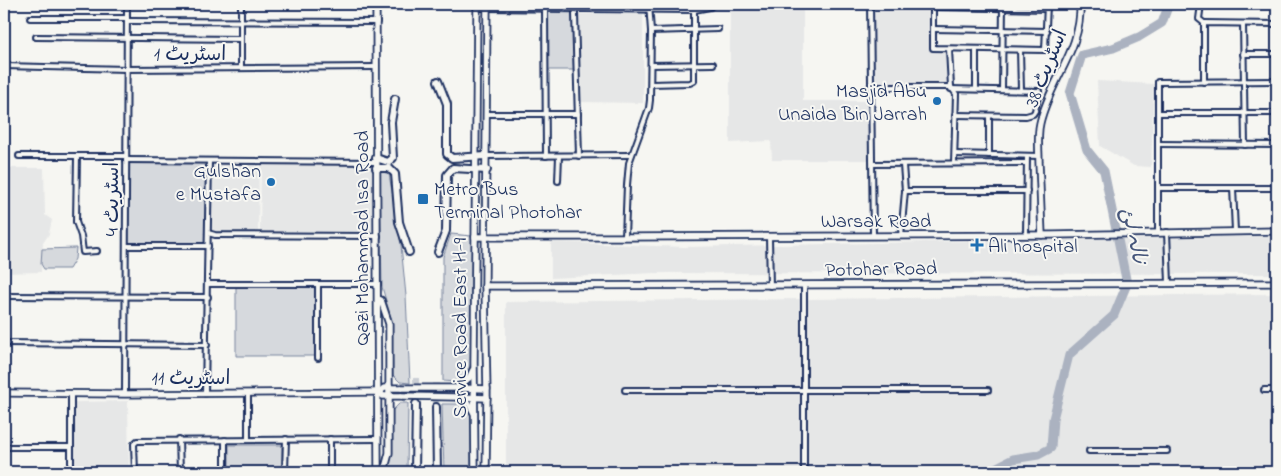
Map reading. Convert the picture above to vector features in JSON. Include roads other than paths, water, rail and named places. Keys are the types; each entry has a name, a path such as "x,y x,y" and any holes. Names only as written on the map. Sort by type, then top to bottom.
{"main road":[{"path":"438,81 447,104 447,154 452,158 486,156"},
{"path":"376,163 388,162 393,158 391,122 395,99"},
{"path":"376,163 389,168 395,174 399,222 409,252"},
{"path":"438,252 446,231 447,175 453,168 487,170"},
{"path":"416,404 416,472"},
{"path":"436,407 437,472"}],"street":[{"name":"اسٹریٹ 4","path":"125,394 127,4"},
{"path":"241,4 241,68"},
{"name":"Qazi Mohammad Isa Road","path":"376,4 378,472"},
{"path":"543,4 546,156"},
{"path":"574,4 574,9"},
{"path":"625,238 627,185 631,156 649,108 651,84 650,4"},
{"path":"478,6 544,9 694,10 710,7 714,4"},
{"path":"870,4 873,236"},
{"name":"اسٹریٹ 38","path":"1042,235 1039,156 1040,125 1049,94 1070,56 1076,40 1080,4"},
{"path":"1201,4 1198,19 1204,23 1277,24"},
{"path":"933,5 1003,6 1047,6 1046,50 933,48 933,5"},
{"name":"Service Road East H-9","path":"475,472 474,363 478,6"},
{"name":"Service Road East H-9","path":"486,472 487,6"},
{"path":"1002,90 1003,6"},
{"path":"651,84 692,82 694,79 694,10"},
{"path":"575,14 580,156"},
{"path":"30,18 377,22"},
{"path":"1204,23 1204,82"},
{"path":"1243,24 1245,145"},
{"path":"651,31 718,29"},
{"path":"933,29 1047,31"},
{"path":"36,38 241,39"},
{"path":"949,49 951,88 956,94 954,163"},
{"path":"976,49 976,90"},
{"path":"1020,50 1021,90"},
{"path":"1243,54 1277,54"},
{"path":"476,64 486,64"},
{"path":"651,65 713,64"},
{"name":"اسٹریٹ 1","path":"4,66 126,69 377,67"},
{"path":"1158,232 1158,82 1277,82"},
{"path":"870,87 1039,91 1033,114 1026,116 955,115"},
{"path":"1158,113 1277,113"},
{"path":"486,114 578,114"},
{"path":"989,116 989,155"},
{"path":"1158,144 1277,145"},
{"path":"955,154 1039,156"},
{"path":"19,156 376,163"},
{"path":"77,156 76,222 81,236 83,252 97,251"},
{"path":"486,156 631,156"},
{"path":"558,181 559,156"},
{"path":"1026,235 1027,156"},
{"path":"205,394 209,161"},
{"path":"873,164 1026,163"},
{"path":"901,236 904,164"},
{"path":"1158,188 1277,188"},
{"path":"1233,188 1235,231"},
{"path":"904,191 1026,191"},
{"name":"Warsak Road","path":"475,237 625,238 1042,235 1277,231"},
{"path":"1167,232 1169,283"},
{"path":"208,233 215,235 378,236"},
{"path":"769,237 770,286"},
{"path":"126,246 208,246"},
{"name":"Potohar Road","path":"485,286 804,286 1045,282 1110,284 1277,283"},
{"path":"207,284 378,284"},
{"path":"318,284 318,358"},
{"path":"804,286 804,472"},
{"path":"4,296 208,297"},
{"path":"378,299 383,303 389,322 389,453 384,472"},
{"path":"4,343 207,345"},
{"path":"457,388 469,378 474,363"},
{"path":"384,388 457,388 475,389 487,393 474,397 456,397 383,396 379,392 384,388"},
{"path":"625,390 988,390"},
{"path":"1264,390 1277,390"},
{"name":"اسٹریٹ 11","path":"4,393 205,394 379,392"},
{"path":"248,393 248,440"},
{"path":"71,472 72,394"},
{"path":"456,397 463,399 469,404 475,418"},
{"path":"135,472 134,444 137,441 179,439 378,439"},
{"path":"179,439 180,472"},
{"path":"285,472 286,439"},
{"path":"330,439 330,472"},
{"path":"225,440 225,472"},
{"path":"4,447 71,447"},
{"path":"1089,451 1167,451"}],"waterway":[{"name":"نالہ لئ","path":"987,472 1013,459 1038,455 1051,448 1053,419 1069,355 1114,315 1127,284 1104,171 1087,150 1070,93 1082,55 1113,48 1139,37 1162,23 1169,4"}],"tunnel":[{"path":"416,378 416,404"},
{"path":"436,382 436,407"}],"place":[{"name":"Masjid Abu Unaida Bin Jarrah","path":"937,101"},
{"name":"Gulshan e Mustafa","path":"271,182"},
{"name":"Metro Bus Terminal Photohar","path":"423,199"},
{"name":"Ali hospital","path":"977,245"}]}
